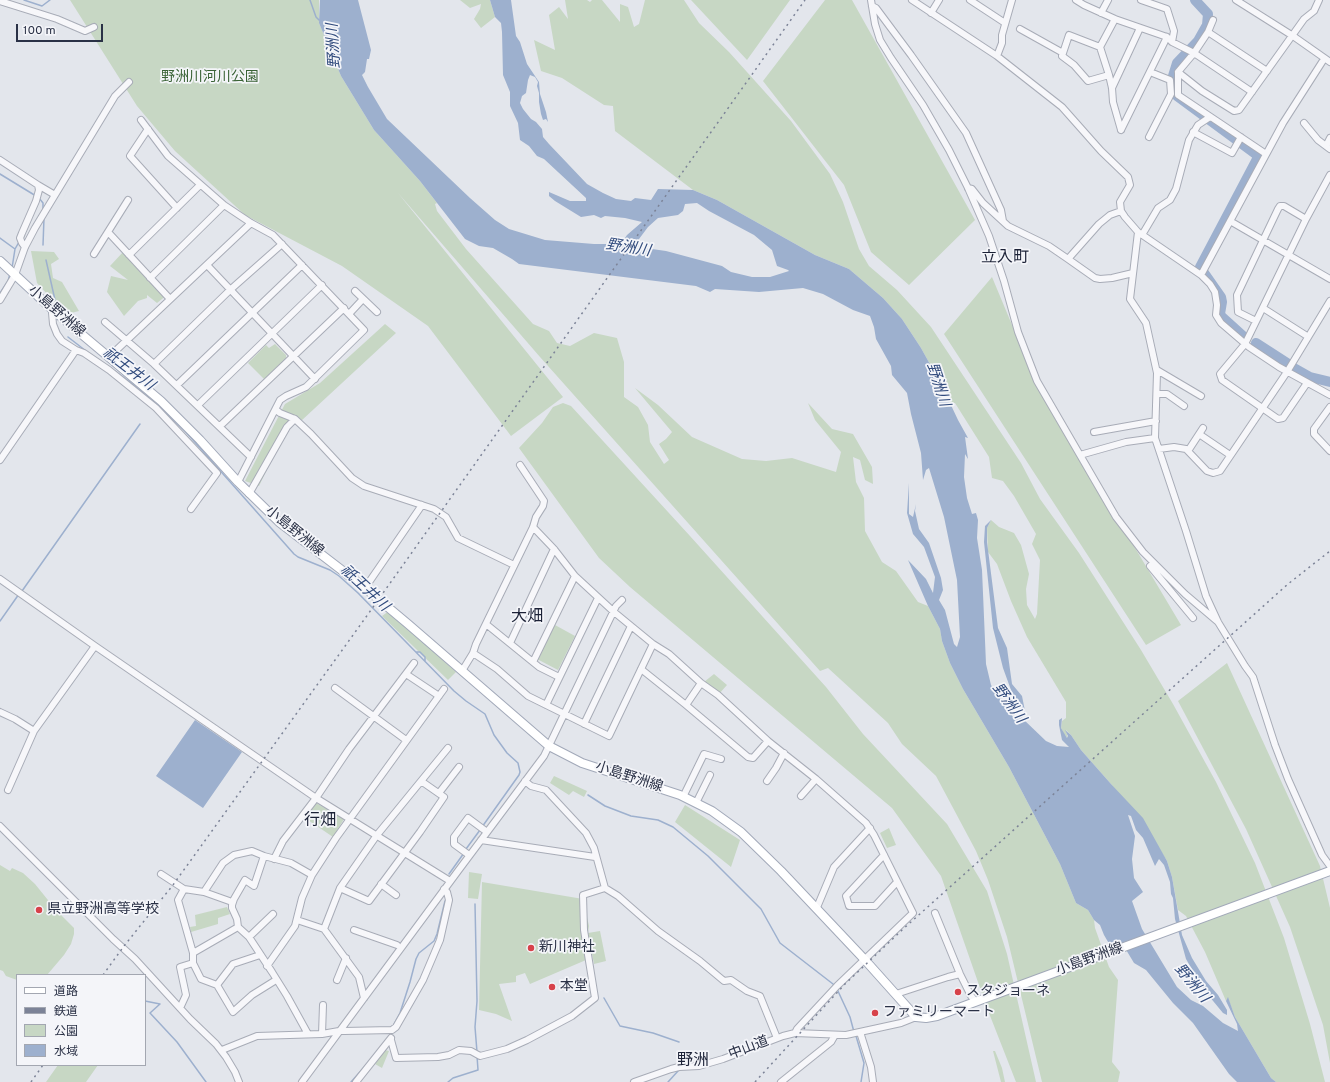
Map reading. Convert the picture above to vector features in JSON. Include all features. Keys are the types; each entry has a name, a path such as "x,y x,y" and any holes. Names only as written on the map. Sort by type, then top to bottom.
{"main road":[{"name":"小島野洲線","path":"0,261 54,310 161,401 200,440 249,494 279,522 365,588 549,746 582,763 684,797 712,812 741,832 762,851 816,908 916,1017 926,1018 937,1016 1326,873"}],"street":[{"path":"912,0 997,56 1062,107 1101,151 1128,177 1130,184 1120,202 1121,211 1140,233 1201,275 1214,292 1217,305 1216,315 1221,324 1245,344 1287,372 1330,395"},
{"path":"931,13 939,0"},
{"path":"997,56 1002,43 1002,35 1012,0"},
{"path":"1076,0 1085,3 1101,13 1115,19 1167,37 1172,42 1194,53 1252,92"},
{"path":"1101,13 1108,0"},
{"path":"1141,0 1167,9 1174,31 1172,42"},
{"path":"1201,275 1283,123 1327,61 1292,36 1236,0"},
{"path":"1178,72 1202,91 1234,111 1239,110 1304,19 1314,11 1319,0"},
{"path":"973,1 1006,23"},
{"path":"0,2 57,19 85,31 94,27"},
{"path":"871,3 880,40 923,105 968,188 991,242 1004,281 1018,332 1037,380 1116,517 1142,552 1185,594 1218,622"},
{"path":"871,3 911,55 966,133 1001,210 1003,221"},
{"path":"1115,19 1100,47 1109,75 1113,102 1121,130 1167,37"},
{"path":"1213,20 1208,32 1194,53 1178,72 1178,95 1266,154"},
{"path":"1112,88 1140,28"},
{"path":"1020,29 1063,52"},
{"path":"1208,32 1267,71"},
{"path":"1100,47 1070,35 1062,56 1074,65 1088,81 1109,75"},
{"path":"1150,72 1170,80 1177,79"},
{"path":"1149,137 1171,94 1170,80"},
{"path":"0,300 15,275 25,247 35,228 115,96 129,82"},
{"path":"1210,117 1198,125 1189,140 1176,189 1170,200 1158,208 1140,233 1130,298 1146,323 1157,370 1155,438 1206,596 1218,622 1253,677 1275,745 1288,779 1322,855 1330,866"},
{"path":"141,120 168,156 224,205 251,224 273,236 364,330 306,387 280,400 238,482"},
{"path":"1304,123 1318,140 1328,147 1330,138"},
{"path":"148,129 130,156 177,208"},
{"path":"1193,132 1232,153 1241,137"},
{"path":"0,160 55,195"},
{"path":"1307,383 1283,418 1278,419 1222,380 1220,374 1245,344 1306,219 1327,186 1330,175"},
{"path":"25,247 20,238 36,201 39,190 38,185"},
{"path":"129,255 200,185"},
{"path":"968,188 972,189 1008,226 1049,246 1095,278 1112,278 1133,273"},
{"path":"94,254 128,200"},
{"path":"150,278 224,205"},
{"path":"1256,321 1238,312 1237,295 1263,240 1280,206 1284,206 1306,219"},
{"path":"1068,259 1098,224 1110,215 1121,211"},
{"path":"1230,221 1330,279"},
{"path":"109,357 251,224"},
{"path":"108,232 170,299"},
{"path":"154,364 230,290 282,244"},
{"path":"207,265 315,379"},
{"path":"176,385 302,265"},
{"path":"198,405 322,286"},
{"path":"355,291 377,312"},
{"path":"349,314 363,299"},
{"path":"1159,450 1174,447 1186,448 1207,471 1214,473 1220,471 1287,372 1330,301"},
{"path":"220,426 344,308"},
{"path":"1263,308 1308,336"},
{"path":"54,310 52,313 53,324 62,341 109,370 156,408 217,473 191,508"},
{"path":"105,322 154,364 252,456"},
{"path":"0,460 76,350"},
{"path":"1157,370 1201,396"},
{"path":"1157,394 1166,394 1184,406"},
{"path":"1329,449 1314,434 1314,429 1330,407"},
{"path":"276,410 295,419 352,478 364,486 434,509 446,517 458,538 514,565"},
{"path":"249,494 287,427 295,419"},
{"path":"1094,432 1156,421"},
{"path":"1188,450 1203,428"},
{"path":"1199,434 1230,455"},
{"path":"1080,455 1126,442 1155,438"},
{"path":"462,671 473,653 533,527 536,517 543,506 544,501 520,465"},
{"path":"365,588 422,505"},
{"path":"533,527 554,549 575,576 598,598 630,626 653,644 669,654 701,683 718,695 768,741 816,779 866,823 874,835 913,913 836,987 795,1033"},
{"path":"510,643 554,549"},
{"path":"1146,562 1154,569 1193,618"},
{"path":"533,662 575,576"},
{"path":"0,579 316,798 450,881"},
{"path":"546,705 598,598"},
{"path":"302,1082 450,881 466,853 480,840 483,829 525,781 544,756 616,606 622,600"},
{"path":"486,624 539,667 559,677"},
{"path":"584,724 630,626"},
{"path":"473,653 497,669 528,696 608,736 653,644"},
{"path":"8,790 34,730 95,646"},
{"path":"274,858 283,841 316,798 326,781 414,663"},
{"path":"641,669 748,757 753,758 768,741"},
{"path":"406,674 439,696"},
{"path":"686,705 701,683"},
{"path":"335,688 406,740"},
{"path":"267,966 295,926 302,898 312,875 336,838 444,689"},
{"path":"0,712 34,730"},
{"path":"324,929 340,888 377,835 448,748"},
{"path":"684,797 704,754 720,759"},
{"path":"767,781 784,754"},
{"path":"439,793 459,767"},
{"path":"696,804 710,775"},
{"path":"801,796 816,779"},
{"path":"340,888 369,901 444,796 421,781"},
{"path":"525,781 531,786 546,790 586,833 591,843 605,888 618,896 658,931 700,961 724,981 731,980 747,991 760,996 777,1038"},
{"path":"466,853 454,844 454,837 468,818 483,829"},
{"path":"0,826 135,959 181,1009 222,1050 239,1082"},
{"path":"816,908 834,867 870,828"},
{"path":"480,840 595,857"},
{"path":"204,892 223,863 234,855 252,851 264,856 291,863 312,875"},
{"path":"884,855 846,896 848,906 875,906 897,882"},
{"path":"264,856 254,886 245,880 232,902 232,908 237,919 238,927 249,937 308,1034"},
{"path":"160,874 184,889 204,892 232,902"},
{"path":"381,884 396,895"},
{"path":"392,1030 391,1040 396,1058 449,1055 459,1050 471,1051 480,1056 506,1049 527,1040 572,1016 594,998 584,930 583,895 605,888"},
{"path":"184,889 178,900 193,953 193,963 201,979 218,985 233,1012 252,995 276,980"},
{"path":"222,1050 257,1036 322,1034 339,1030 344,1032 392,1030 396,1027 423,980 440,940 449,900 447,892 444,889"},
{"path":"935,913 960,974 971,996 979,1000"},
{"path":"249,937 273,914"},
{"path":"297,920 324,929 359,977 364,998"},
{"path":"193,953 238,927"},
{"path":"354,930 397,946"},
{"path":"218,985 233,964 260,955"},
{"path":"337,980 346,958"},
{"path":"181,1009 186,994 180,967 193,963"},
{"path":"896,994 960,974"},
{"path":"322,1034 323,1005"},
{"name":"中山道","path":"634,1082 671,1069 699,1066 723,1059 777,1038 795,1033 835,1035 856,1033 901,1023 916,1017"},
{"path":"856,1033 871,1067 874,1082"},
{"path":"781,1082 831,1042 835,1035"},
{"path":"356,1082 391,1040"}],"green space":[{"name":"野洲川河川公園","path":"70,0 319,0 319,23 341,76 374,130 420,181 437,203 435,204 437,211 466,249 533,324 549,331 557,343 570,346 594,333 617,338 624,362 624,397 638,407 648,425 650,442 664,464 669,460 659,444 672,432 635,388 658,405 692,437 742,459 766,461 792,458 836,472 841,452 815,420 808,403 832,429 853,434 872,467 873,484 865,480 860,460 853,457 856,482 864,498 865,531 882,562 896,571 918,602 928,606 940,629 942,641 950,663 963,689 1009,767 1060,864 1076,903 1088,910 1094,920 1095,928 1109,967 1118,980 1112,1062 1120,1072 1118,1082 1042,1082 1007,937 988,880 976,851 936,776 902,744 888,723 828,668 820,671 540,357 398,193 563,397 511,436 428,326 342,266 245,215 175,151 137,106"},
{"path":"460,0 490,0 495,17 481,28 474,19 480,9 481,4 470,8"},
{"path":"565,0 587,0 590,2 592,0 602,0 620,22 620,4 628,7 634,27 639,24 645,0 684,0 699,23 729,52 791,121 830,174 843,202 859,249 869,266 897,290 931,327 1021,463 1040,499 1079,553 1141,650 1216,782 1255,863 1284,938 1310,1024 1325,1082 1276,1082 1271,1078 1235,1017 1228,998 1226,1001 1205,952 1186,916 1178,910 1172,877 1167,861 1154,840 1111,784 1081,750 1066,730 1068,739 1064,734 1061,728 1062,721 1066,718 1066,702 1027,637 997,564 988,552 987,528 991,520 999,527 1014,533 1021,545 1029,574 1026,589 1027,605 1035,619 1037,614 1040,560 1032,544 1036,534 1014,496 1003,481 992,478 989,457 955,403 949,403 941,384 921,348 902,319 883,298 849,269 815,255 717,200 693,190 615,131 613,106 604,105 562,78 541,71 534,40 555,50 549,15 559,7 568,19"},
{"path":"691,0 790,0 747,60"},
{"path":"825,0 852,0 975,220 909,285 871,252 844,185 763,81"},
{"path":"31,251 54,252 59,259 51,264 53,278 62,282 79,311 71,313 59,307 37,283"},
{"path":"124,251 167,295 157,303 147,295 147,298 138,301 124,316 107,292 111,276 128,280 110,266"},
{"path":"992,277 1035,380 1181,625 1146,645 944,334"},
{"path":"385,324 396,333 301,421 293,416 259,486 245,481 285,404 320,383"},
{"path":"275,344 286,355 286,359 264,379 248,363 266,345 269,348"},
{"path":"563,403 571,406 690,536 826,687 863,734 947,824 987,891 1007,954 1036,1082 1016,1082 987,1008 941,876 892,808 630,587 599,558 519,448 542,423 553,407"},
{"path":"389,611 456,672 448,680 382,616"},
{"path":"555,625 575,636 558,670 537,659"},
{"path":"1227,663 1320,866 1330,908 1330,1063 1323,1025 1290,927 1246,829 1178,701"},
{"path":"714,674 727,685 718,695 704,682"},
{"path":"554,776 587,791 584,797 573,791 569,795 550,783"},
{"path":"316,803 344,819 333,837 305,818"},
{"path":"685,805 740,840 731,867 675,822"},
{"path":"889,828 896,845 887,848 880,833"},
{"name":"県立野洲高等学校","path":"0,865 10,871 12,868 23,873 35,884 56,910 74,928 74,934 71,944 64,955 48,974 16,974 16,980 6,976 3,971 0,970"},
{"path":"469,872 482,874 478,899 468,898"},
{"name":"新川神社","path":"482,882 583,899 589,926 586,960 530,984 525,973 516,976 516,982 499,984 512,1021 496,1014 479,1010"},
{"path":"227,907 230,914 218,918 218,924 191,932 190,927 196,926 195,915"},
{"path":"600,931 606,961 594,964 588,933"},
{"path":"385,1050 389,1051 382,1068 375,1064"},
{"path":"993,1051 995,1051 1002,1068 1005,1082 1001,1082"},
{"path":"57,1066 97,1066 86,1082 46,1082"}],"water":[{"name":"野洲川","path":"320,0 358,0 371,50 369,59 367,59 365,72 362,75 387,119 495,220 509,229 545,240 594,244 621,244 627,235 642,222 625,218 605,216 601,218 594,215 581,217 555,201 549,196 549,192 570,201 586,201 586,198 544,159 537,156 529,146 520,140 518,123 510,106 510,92 503,75 501,23 495,17 490,0 511,0 516,36 520,42 527,64 539,82 540,94 548,122 546,119 543,120 541,114 537,86 538,82 535,77 530,75 526,93 522,96 520,103 531,119 542,129 543,137 587,184 616,199 631,201 635,198 651,200 658,189 693,190 717,200 815,255 849,269 883,298 902,319 921,348 941,384 968,438 965,437 968,459 965,454 964,477 967,498 972,514 976,513 978,520 977,538 982,570 986,664 991,685 1016,721 1017,713 1019,712 1003,668 993,628 984,542 985,526 991,520 987,528 987,542 998,628 1007,648 1012,684 1022,696 1025,711 1022,718 1046,741 1057,746 1069,747 1062,740 1059,720 1062,718 1061,728 1067,738 1068,736 1065,730 1071,735 1081,750 1111,784 1143,818 1167,861 1172,877 1182,935 1192,958 1206,981 1218,995 1227,1010 1227,1015 1223,1013 1204,990 1186,959 1175,919 1170,882 1164,865 1159,859 1155,866 1143,838 1136,830 1131,816 1128,815 1135,836 1132,859 1134,878 1143,892 1132,901 1142,929 1177,987 1191,1000 1203,1006 1223,1023 1238,1031 1237,1024 1226,1001 1228,997 1235,1017 1271,1078 1276,1082 1237,1082 1229,1074 1193,1023 1173,1003 1146,970 1134,963 1122,943 1113,944 1111,947 1100,925 1094,920 1088,910 1076,903 1060,864 1009,767 963,689 950,663 942,641 940,629 928,606 908,560 926,579 933,593 935,577 924,547 913,534 907,513 909,483 909,514 913,517 916,504 915,511 919,529 929,543 941,578 943,590 939,600 945,610 954,644 957,647 960,637 957,580 944,517 929,468 926,470 923,480 921,453 907,393 892,375 891,366 876,339 870,316 853,310 823,294 803,288 759,292 715,289 710,292 696,286 519,264 493,248 479,246 465,239 420,181 374,130 341,76 319,23","holes":["697,203 754,235 772,250 777,266 789,271 770,277 752,277 731,272 722,266 666,251 645,248 638,245 639,239 648,227 658,218 678,215 683,211 685,204"]},
{"path":"195,720 242,752 203,808 156,776"}],"waterway":[{"path":"24,0 42,6 50,0"},
{"name":"野洲川","path":"310,0 316,17 319,20"},
{"path":"1195,0 1208,14 1207,25 1198,41 1177,63 1173,76 1177,96 1257,155 1257,159 1200,267 1221,297 1222,302 1220,314 1243,336"},
{"name":"祇王井川","path":"0,174 36,196"},
{"name":"祇王井川","path":"39,198 43,203 43,211"},
{"name":"祇王井川","path":"43,245 44,218"},
{"path":"0,238 15,249 12,268"},
{"path":"15,249 19,242"},
{"name":"祇王井川","path":"46,260 55,300"},
{"path":"0,293 8,281 10,274"},
{"name":"祇王井川","path":"68,337 86,351"},
{"path":"1256,343 1287,363"},
{"path":"1294,368 1310,377 1330,382"},
{"name":"祇王井川","path":"115,371 161,408 185,431 294,554 330,570 339,576 358,593 454,691 485,714 494,735 507,753 518,763 520,772 482,827"},
{"path":"22,591 140,424"},
{"path":"0,621 19,594"},
{"name":"祇王井川","path":"416,652 420,652 425,657 425,661"},
{"path":"588,795 605,806 631,816 658,820 673,827 708,856 761,909 780,943 835,986"},
{"name":"祇王井川","path":"466,849 480,830"},
{"name":"祇王井川","path":"449,874 464,853"},
{"name":"祇王井川","path":"393,1026 400,1013 416,959 419,953 434,941 437,934 445,901"},
{"path":"475,904 477,1001 475,1027 477,1052"},
{"path":"837,989 850,1017 854,1032"},
{"path":"604,998 620,1026 653,1033 679,1042"},
{"path":"146,1001 160,1004 150,1013 177,1042 206,1082"},
{"path":"856,1036 864,1063 861,1082"},
{"path":"448,1082 453,1078 478,1070 477,1056"},
{"name":"祇王井川","path":"351,1082 367,1064"},
{"path":"668,1082 678,1071"}],"railway":[{"path":"104,974 173,885 366,617 805,0"},
{"path":"755,1082 845,984 902,930 1288,584 1330,551"},
{"path":"31,1082 42,1066"}],"place":[{"name":"県立野洲高等学校","path":"39,910"},
{"name":"新川神社","path":"531,948"},
{"name":"本堂","path":"552,987"},
{"name":"スタジョーネ","path":"958,992"},
{"name":"ファミリーマート","path":"875,1013"}],"district":[{"name":"立入町","path":"1005,259"},
{"name":"大畑","path":"527,618"},
{"name":"行畑","path":"320,822"},
{"name":"野洲","path":"693,1062"}]}
